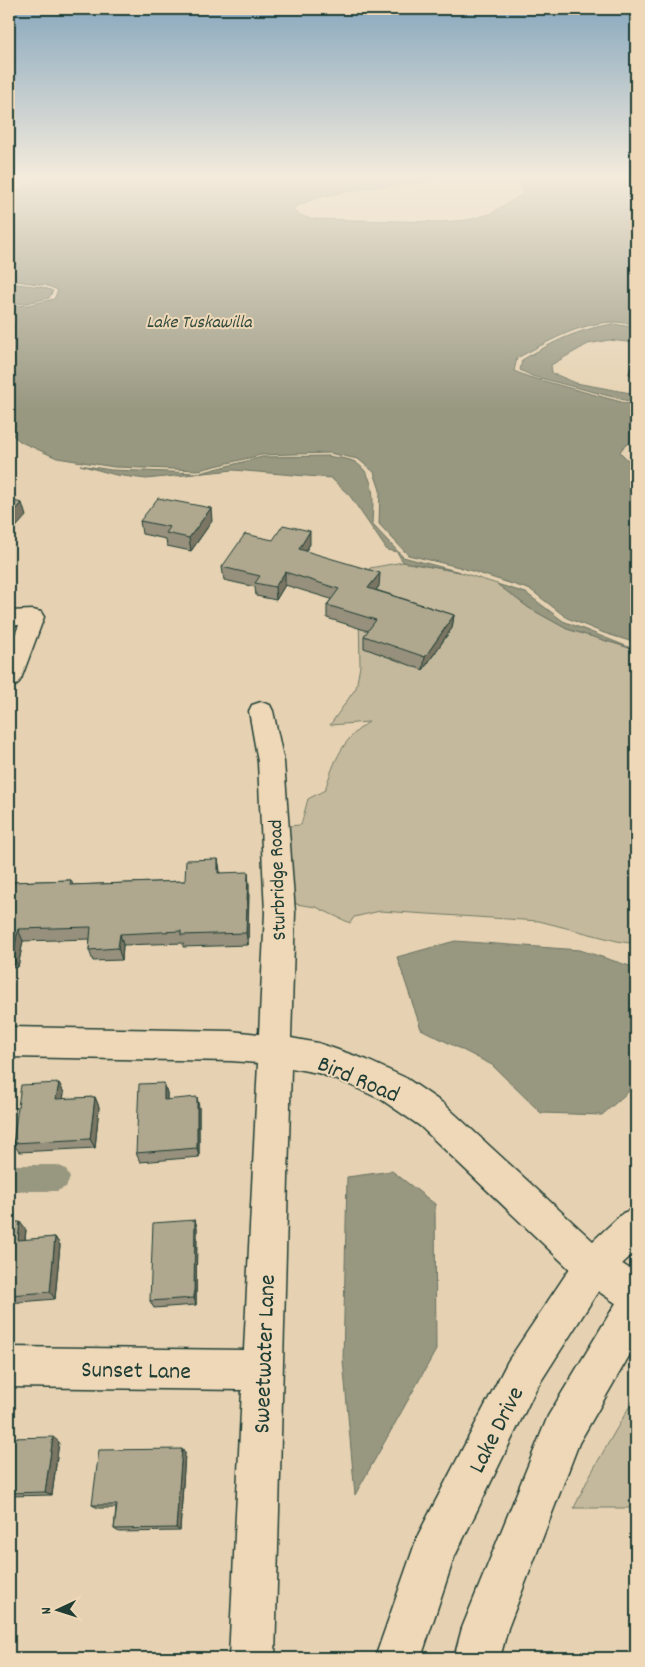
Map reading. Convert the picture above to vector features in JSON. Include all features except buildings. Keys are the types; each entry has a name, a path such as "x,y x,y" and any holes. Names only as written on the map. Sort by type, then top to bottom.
{"street":[{"path":"9,618 32,617 9,678"},
{"name":"Sturbridge Road","path":"261,711 271,762 280,913 275,1050"},
{"name":"Bird Road","path":"9,1042 231,1046 275,1050 318,1058 355,1071 394,1089 432,1115 593,1266 636,1295"},
{"name":"Sweetwater Lane","path":"252,1658 275,1050"},
{"name":"Lake Drive","path":"398,1658 434,1551 522,1375 593,1266 636,1226"},
{"path":"477,1658 485,1628 563,1431 636,1307"},
{"name":"Sunset Lane","path":"9,1368 263,1370"}],"shaded area":[{"path":"403,562 460,572 497,584 529,608 567,629 636,650 636,944 539,921 380,911 354,917 350,923 316,907 296,904 291,891 288,865 291,850 286,837 286,826 301,825 308,799 325,790 336,760 346,743 352,735 369,722 330,725 356,688 360,666 359,614 361,586 370,568"},
{"path":"636,1395 636,1508 574,1508 590,1475"}],"water":[{"name":"Lake Tuskawilla","path":"9,255 636,255 636,325 613,322 600,323 575,330 517,358 514,371 529,377 636,406 636,440 624,446 620,452 636,468 636,643 567,618 531,590 459,567 408,555 379,524 380,490 374,472 358,459 329,453 261,455 199,470 114,467 57,458 21,442 9,432 9,334 13,334 16,317 9,314 10,306 28,305 54,299 58,290 45,285 9,280"},
{"path":"9,283 42,287 53,291 49,298 27,303 9,304 9,299 12,296 9,295"},
{"path":"614,324 636,328 636,343 609,340 588,344 551,365 552,373 576,383 636,394 636,403 532,376 520,370 522,360 555,342 589,329"},
{"path":"328,456 355,462 367,474 372,490 372,524 403,557 460,572 403,562 397,552 387,550 350,496 331,478 233,470 146,479 116,475 80,465 111,470 200,473 262,457"},
{"path":"497,584 526,593 563,621 636,650 567,629 529,608"},
{"path":"455,941 580,950 636,968 636,1085 602,1115 541,1113 492,1065 421,1029 397,957"},
{"path":"392,1171 435,1204 436,1350 355,1495 343,1360 347,1177"}],"waterway":[{"path":"9,1178 57,1178"}]}
